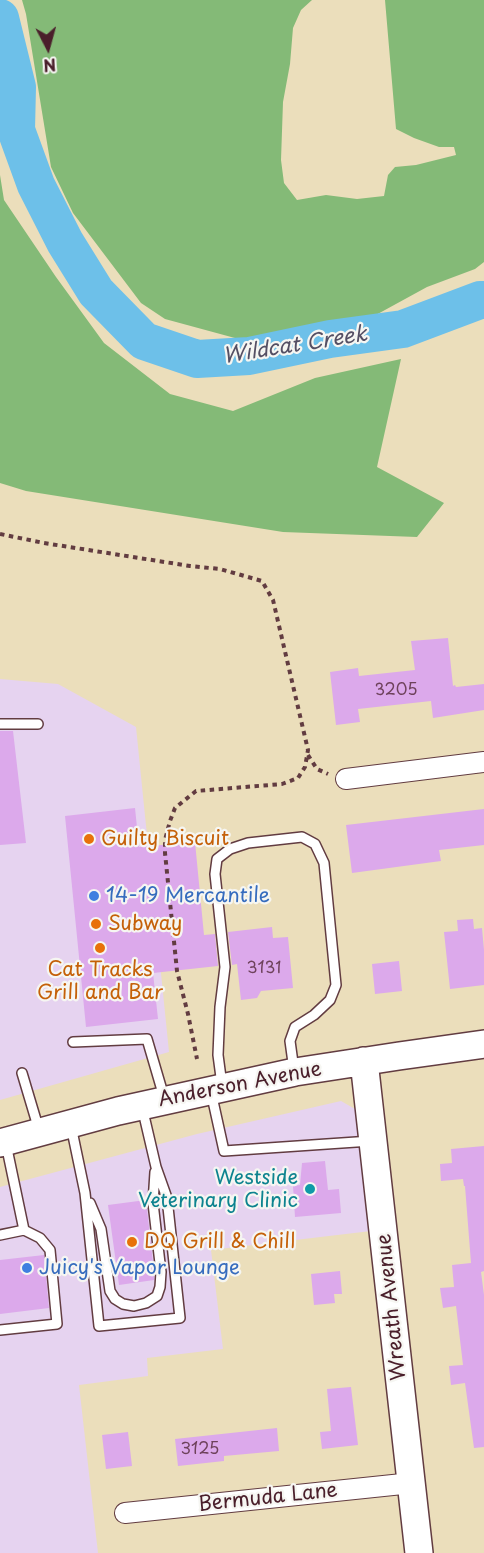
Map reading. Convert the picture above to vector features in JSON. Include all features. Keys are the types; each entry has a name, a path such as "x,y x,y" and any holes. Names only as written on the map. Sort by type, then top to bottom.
{"street":[{"path":"346,779 484,762"},
{"name":"Anderson Avenue","path":"3,1142 153,1102 216,1088 295,1072 484,1044"},
{"name":"Wreath Avenue","path":"364,1061 419,1553"},
{"name":"Bermuda Lane","path":"125,1513 412,1483"}],"lane":[{"path":"0,724 38,724"},
{"path":"295,1072 290,1041 295,1027 314,1015 330,1000 336,985 324,864 315,844 302,837 248,843 230,849 217,859 215,874 225,967 220,1007 216,1088 224,1151 374,1141"},
{"path":"73,1042 147,1039 156,1167 153,1203 161,1272 157,1296 146,1303 134,1306 123,1304 115,1299 110,1291 100,1229 86,1193"},
{"path":"22,1073 39,1132"},
{"path":"70,1124 86,1193 99,1326 180,1318 167,1198 156,1167"},
{"path":"3,1142 24,1230"},
{"path":"0,1235 24,1230 40,1238 50,1250 57,1324 0,1330"}],"path":[{"path":"0,534 44,543 220,569 262,581 273,600 306,738 308,755 304,767 298,778 282,784 196,791 175,808 165,840 177,971 189,1014 197,1059"},
{"path":"308,755 317,769 346,779"}],"shaded area":[{"path":"0,679 58,684 136,727 169,1052 0,1100"},
{"path":"341,1101 355,1109 371,1231 211,1250 223,1349 147,1358 148,1376 79,1385 98,1553 0,1553 0,1187 197,1134"}],"green space":[{"path":"22,0 312,0 301,10 293,28 290,64 283,102 281,160 284,183 297,200 326,195 357,199 384,196 388,175 395,167 416,165 456,155 454,147 439,147 396,129 385,0 484,0 484,262 475,269 427,287 374,316 321,323 257,344 165,319 141,303 73,213 51,167"},
{"path":"0,175 4,200 104,343 170,394 233,411 315,378 401,359 377,467 444,503 417,537 283,532 26,491 0,483"}],"building":[{"path":"448,638 453,686 484,684 484,710 433,718 431,701 358,709 360,722 336,725 330,672 358,668 359,676 415,670 411,641"},
{"path":"0,731 13,731 26,843 0,845"},
{"path":"135,808 139,847 195,842 204,935 215,934 218,966 153,973 158,1019 86,1027 65,816"},
{"path":"484,809 484,845 439,850 441,861 352,873 346,825"},
{"path":"473,919 474,929 482,928 484,985 450,989 444,932 458,931 457,920"},
{"path":"272,927 273,938 288,937 293,988 261,991 257,998 241,1000 237,964 232,965 228,932"},
{"path":"399,961 402,991 375,994 372,964"},
{"path":"484,1146 484,1271 481,1272 484,1295 484,1447 474,1448 465,1383 451,1385 449,1366 463,1365 456,1306 443,1308 440,1288 454,1287 452,1265 471,1263 465,1186 463,1179 441,1181 440,1164 452,1163 451,1149"},
{"name":"Westside Veterinary Clinic","path":"325,1161 328,1190 339,1189 341,1213 295,1217 293,1186 300,1185 302,1163"},
{"name":"DQ Grill & Chill","path":"146,1200 154,1280 119,1285 108,1205"},
{"path":"44,1255 49,1308 0,1314 0,1260"},
{"path":"340,1271 342,1294 334,1294 335,1303 314,1305 311,1274"},
{"path":"351,1387 358,1445 322,1449 320,1432 331,1431 327,1389"},
{"path":"277,1428 279,1451 224,1456 224,1461 178,1466 175,1439"},
{"path":"128,1432 132,1466 106,1469 102,1435"}],"waterway":[{"name":"Wildcat Creek","path":"0,18 17,87 16,130 36,185 65,242 96,292 144,341 197,359 249,356 330,339 403,329 484,300"}],"place":[{"name":"Guilty Biscuit","path":"89,839"},
{"name":"14-19 Mercantile","path":"94,896"},
{"name":"Subway","path":"96,924"},
{"name":"Cat Tracks Grill and Bar","path":"100,948"},
{"name":"Westside Veterinary Clinic","path":"310,1189"},
{"name":"DQ Grill & Chill","path":"132,1242"},
{"name":"Juicy's Vapor Lounge","path":"27,1268"}]}
